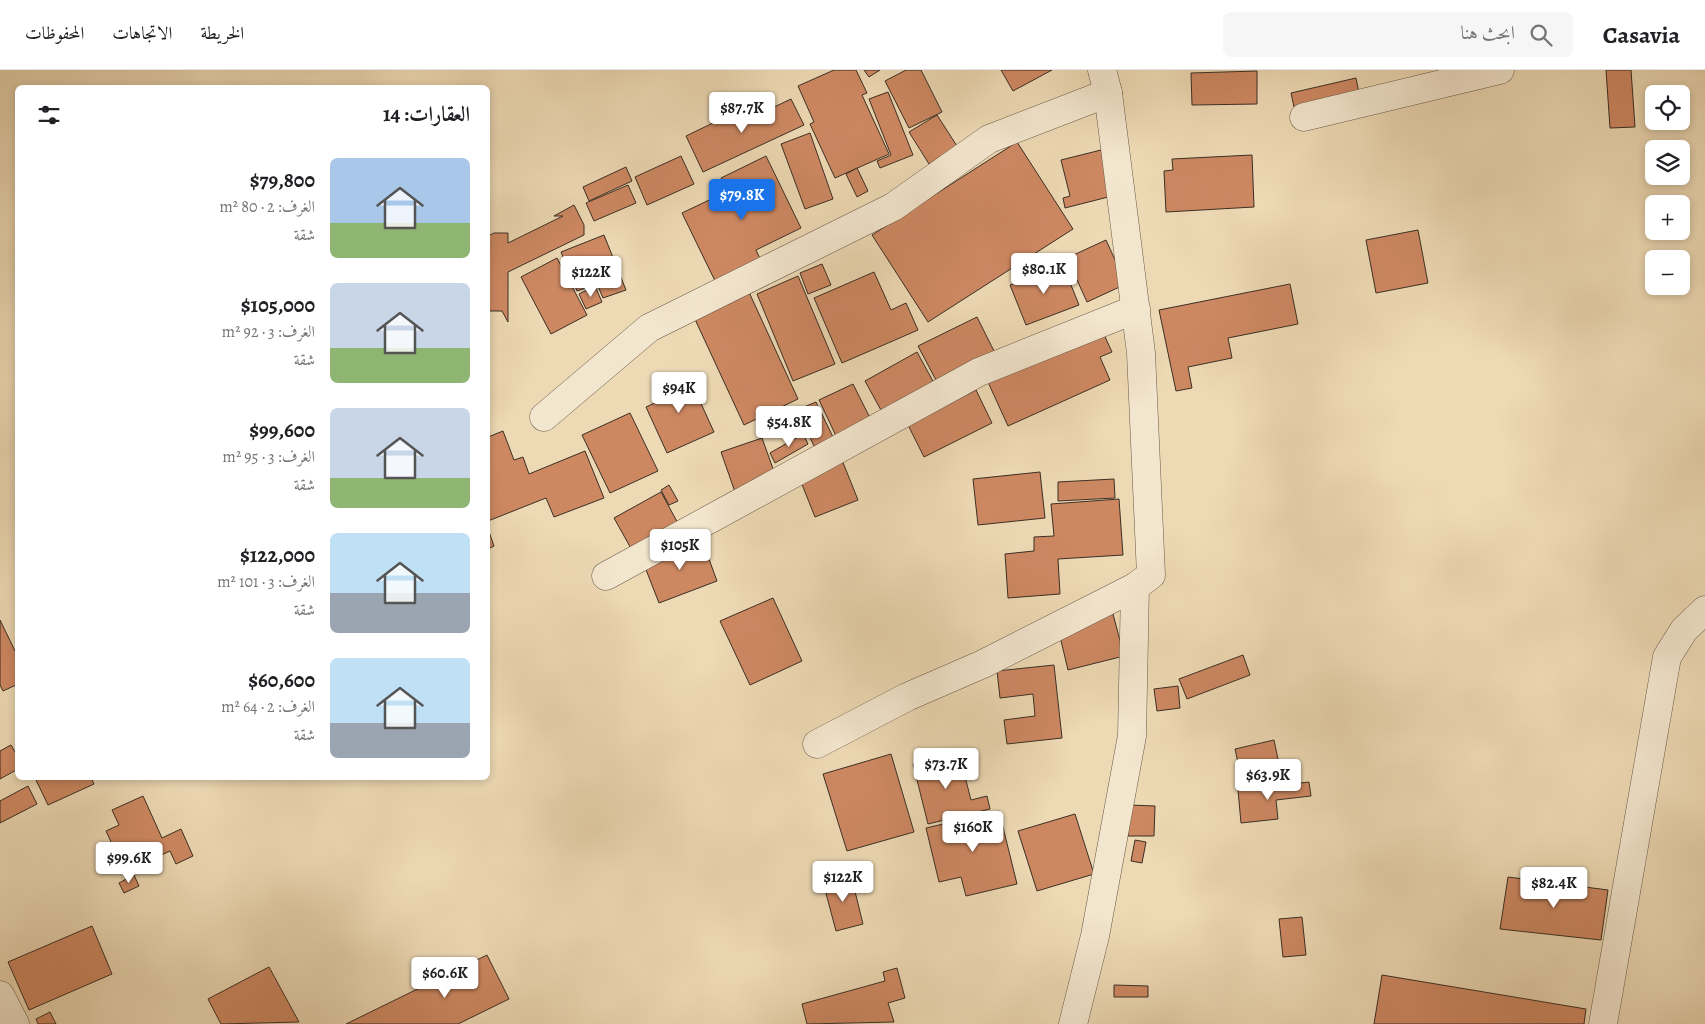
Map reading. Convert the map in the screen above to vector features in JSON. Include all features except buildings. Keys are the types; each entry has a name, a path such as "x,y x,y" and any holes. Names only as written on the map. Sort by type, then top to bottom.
{"street":[{"path":"1304,117 1500,70"},
{"path":"544,417 649,328 892,207 989,139 1105,82 1141,353 1151,574 1135,587 983,664 907,697 817,744"},
{"path":"606,576 980,372 1136,309"},
{"path":"1073,1024 1095,936 1132,736 1135,587"},
{"path":"1603,1024 1667,657 1684,630 1705,610"},
{"path":"0,995 15,1024"}]}
